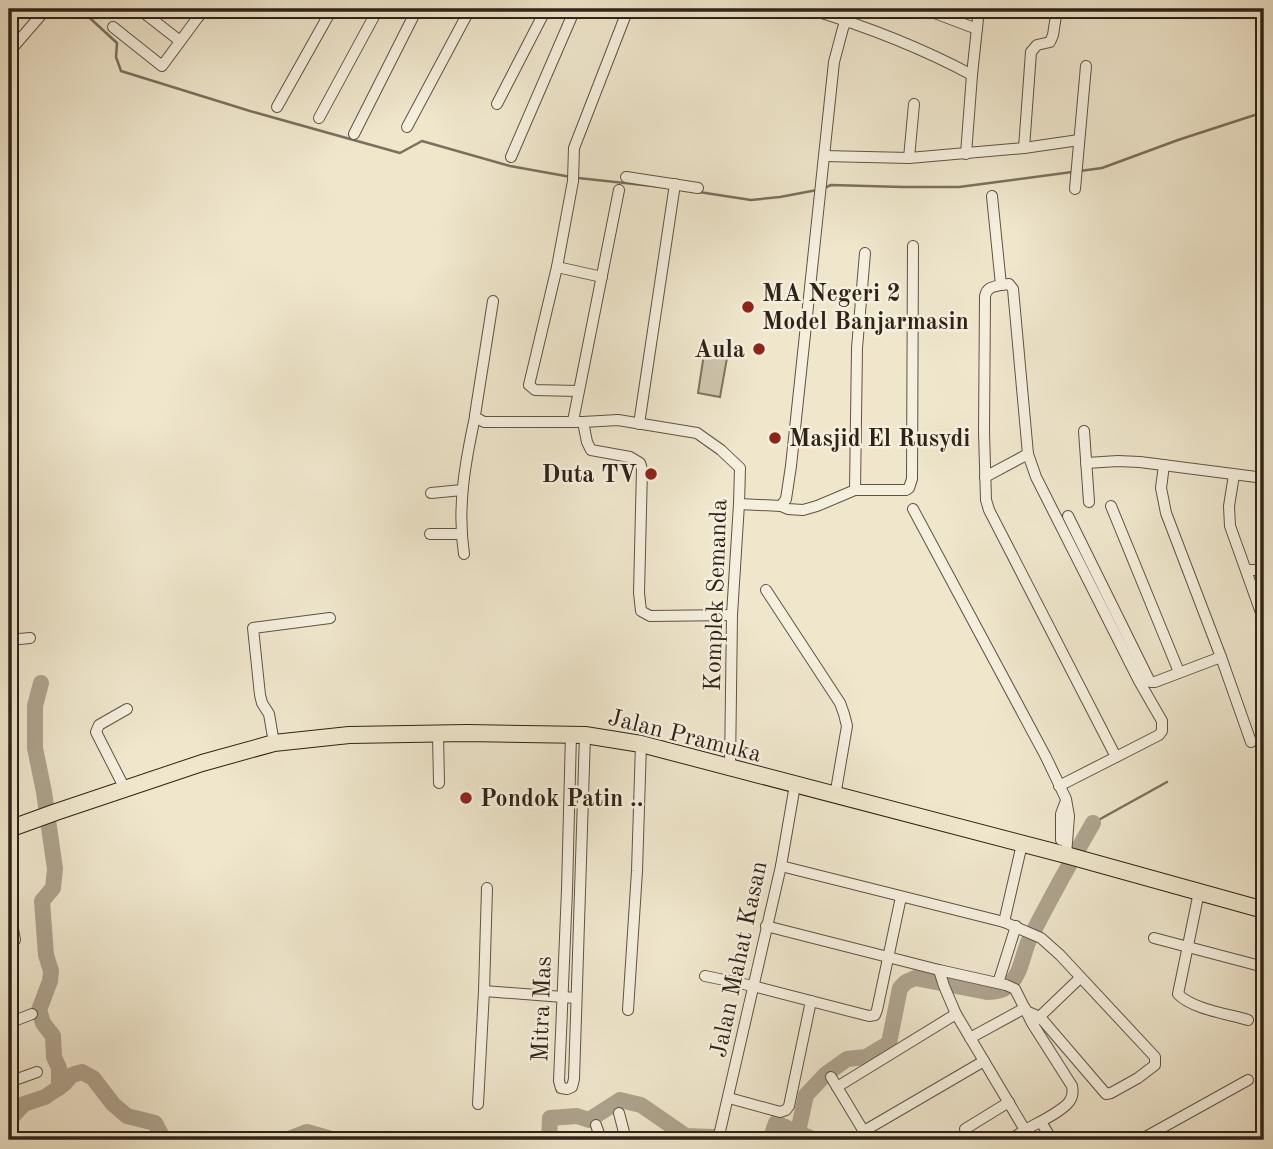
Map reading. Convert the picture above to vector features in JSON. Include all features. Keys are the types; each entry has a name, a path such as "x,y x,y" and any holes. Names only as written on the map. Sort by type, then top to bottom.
{"main road":[{"name":"Jalan Pramuka","path":"9,829 202,763 274,743 349,735 578,734 641,744 1264,910"}],"street":[{"path":"139,9 180,41"},
{"path":"113,27 162,66 202,12 189,9"},
{"path":"277,107 332,9"},
{"path":"319,118 378,9"},
{"path":"354,134 417,9"},
{"path":"407,127 470,9"},
{"path":"497,104 546,9"},
{"path":"511,157 575,9"},
{"path":"578,391 536,390 529,386 557,267 574,178 574,148 628,9"},
{"path":"809,9 846,20 936,55 972,75"},
{"path":"781,506 786,499 791,466 834,62 850,9"},
{"path":"924,9 977,29"},
{"path":"966,154 979,9"},
{"path":"1024,148 1031,52 1037,46 1050,42 1057,9"},
{"path":"9,52 41,15"},
{"path":"1075,189 1086,66"},
{"path":"909,158 914,104"},
{"path":"9,105 13,111 9,124"},
{"path":"824,156 909,158 1024,148 1079,140"},
{"path":"626,177 674,188 698,188"},
{"path":"474,417 484,422 578,422 618,419 639,424 674,188"},
{"path":"619,190 578,391 578,422 591,450 630,457 640,463 641,611 650,616 732,615"},
{"path":"992,196 1001,285"},
{"path":"739,504 803,510 855,490 909,488 913,246"},
{"path":"855,490 858,348 865,253"},
{"path":"557,267 602,277"},
{"path":"1059,786 1116,757 1159,735 1162,721 1036,477 1028,454 1013,289 1009,284 1001,285 987,290 985,296 985,489 989,510 1116,757"},
{"path":"464,554 461,534 462,490 493,301"},
{"name":"Komplek Semanda","path":"639,424 697,433 738,465 740,476 732,615 730,768"},
{"path":"1084,431 1089,502"},
{"path":"985,477 1028,454"},
{"path":"1086,463 1118,461 1264,478"},
{"path":"1164,465 1161,488 1166,513 1251,742"},
{"path":"1234,475 1229,506 1230,526 1264,621"},
{"path":"431,493 462,490"},
{"path":"1111,506 1179,672"},
{"path":"913,509 1066,799 1069,816 1069,856"},
{"path":"1068,516 1150,682 1221,657"},
{"path":"430,534 461,534"},
{"path":"1246,570 1264,570"},
{"path":"766,590 840,703 844,714 847,726 835,796"},
{"path":"274,743 269,714 260,695 253,628 330,618"},
{"path":"9,640 30,638"},
{"path":"9,662 10,675"},
{"path":"125,789 96,732 99,725 127,709"},
{"name":"Mitra Mas","path":"578,734 579,891 574,1079 572,1087 567,1089 561,1088 559,1081 567,890 578,734"},
{"path":"438,735 439,783"},
{"path":"628,1010 637,871 641,744"},
{"name":"Jalan Mahat Kasan","path":"719,1136 780,866 795,785"},
{"path":"1004,922 1022,844"},
{"path":"766,926 888,957 942,978 1005,985 1015,989 1026,1010 1106,1094 1155,1065 1155,1057 1041,938 1004,922 780,866"},
{"path":"478,1104 487,888"},
{"path":"567,890 579,891"},
{"path":"1199,892 1178,990 1180,996 1199,1006 1248,1020"},
{"path":"705,976 869,1016 875,1015 901,897"},
{"path":"9,908 15,940"},
{"path":"1005,985 1021,928"},
{"path":"1154,938 1264,967"},
{"path":"942,978 956,1014 1025,1130"},
{"path":"1036,1020 1080,978"},
{"path":"484,990 576,998"},
{"path":"729,1098 780,1112 786,1110 811,1002"},
{"path":"970,1038 1026,1010"},
{"path":"9,1023 32,1014"},
{"path":"836,1087 956,1014"},
{"path":"1010,1140 1069,1102 1073,1090 1036,1020"},
{"path":"831,1077 866,1136 984,1061"},
{"path":"9,1082 37,1072"},
{"path":"1140,1140 1248,1080"},
{"path":"965,1129 1009,1102"},
{"path":"619,1113 626,1140"},
{"path":"1041,1122 1052,1140"},
{"path":"596,1125 601,1140"}],"shaded area":[{"path":"704,354 727,358 720,397 698,393"}],"waterway":[{"path":"80,9 117,43 116,57 121,71 400,153 422,141 510,166 571,177"},
{"path":"824,188 831,185 959,187 1102,168 1264,112"},
{"path":"578,178 662,187"},
{"path":"699,192 751,200 817,190"},
{"path":"41,683 35,706 35,748 55,869 53,888 42,901 46,955 51,971 39,1010 43,1023 53,1036 54,1057 59,1068 59,1088"},
{"path":"1093,823 1167,782"},
{"path":"798,1132 806,1095 826,1074 847,1059 866,1057 889,1043 900,988 906,982 915,978 987,992 1003,989 1013,981 1030,938 1093,823"},
{"path":"9,1120 24,1104 45,1097 72,1075 82,1072 93,1078 113,1104 127,1116 155,1123 164,1140"},
{"path":"549,1140 550,1118 577,1116 589,1120 620,1100 641,1105 686,1136 722,1140"},
{"path":"770,1140 776,1123 815,1140"},
{"path":"286,1140 307,1132 335,1140"}],"place":[{"name":"MA Negeri 2 Model Banjarmasin","path":"748,307"},
{"name":"Aula","path":"759,349"},
{"name":"Masjid El Rusydi","path":"775,438"},
{"name":"Duta TV","path":"651,474"},
{"name":"Pondok Patin ..","path":"466,798"}]}
